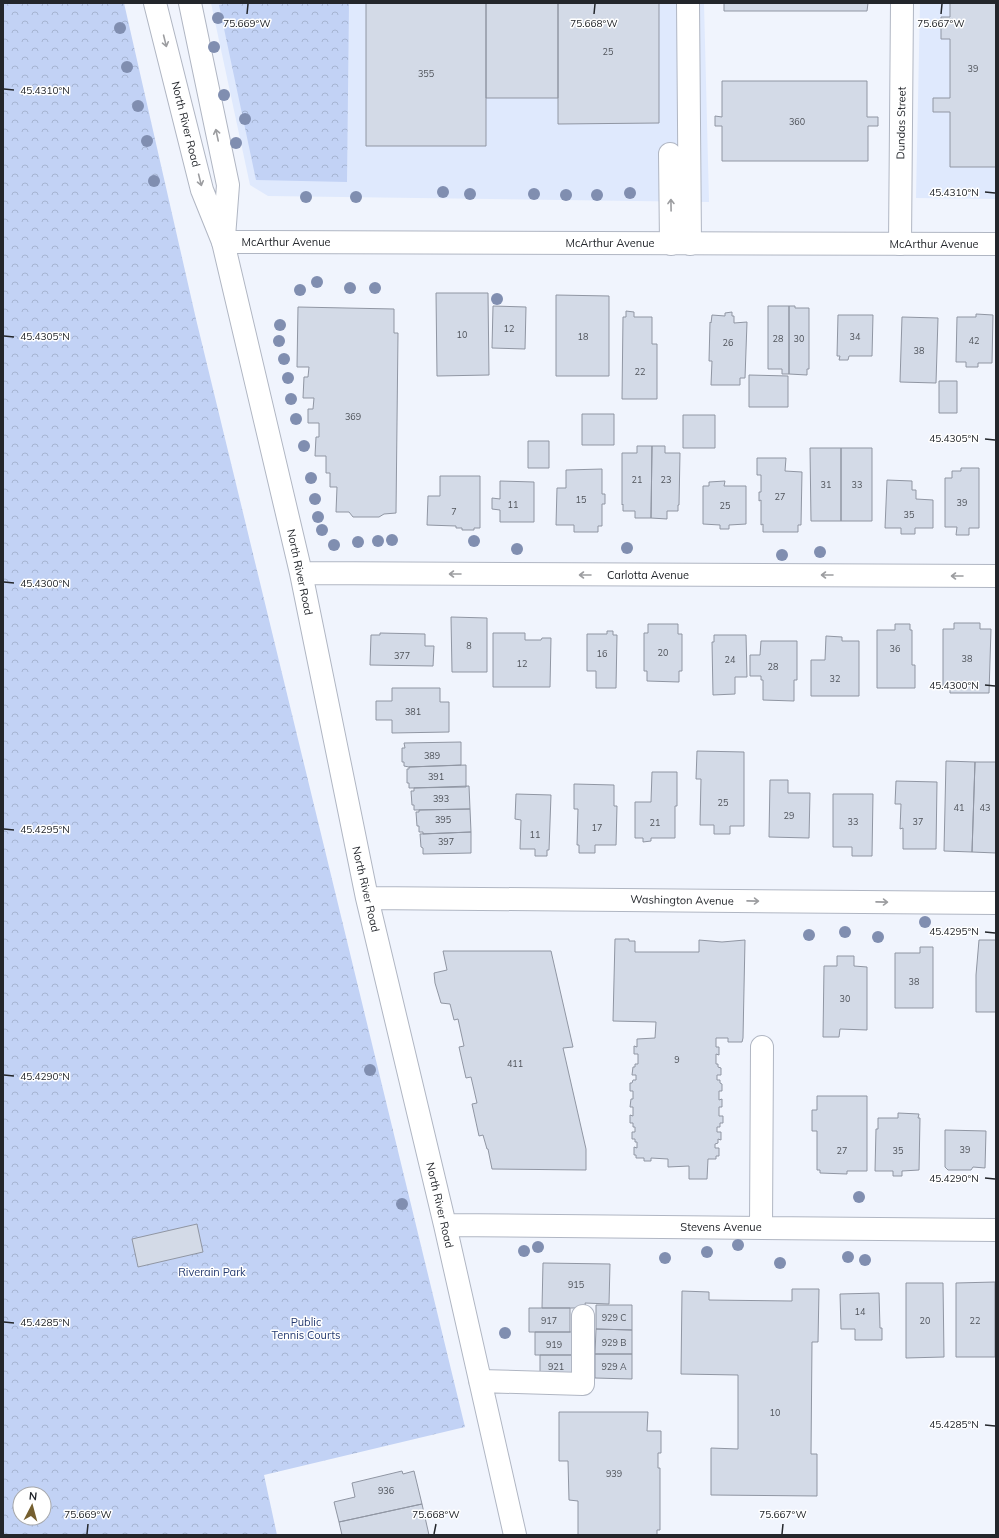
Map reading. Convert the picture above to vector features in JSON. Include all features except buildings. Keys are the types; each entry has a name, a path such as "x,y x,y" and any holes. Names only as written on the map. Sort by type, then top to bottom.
{"street":[{"name":"North River Road","path":"155,3 202,190 223,242 301,573 367,898 445,1225 515,1535"},
{"name":"North River Road","path":"190,3 228,185 223,242"},
{"path":"681,244 688,3"},
{"name":"Dundas Street","path":"900,244 902,3"},
{"path":"670,154 681,244"},
{"name":"McArthur Avenue","path":"223,242 996,244"},
{"name":"Carlotta Avenue","path":"301,573 996,576"},
{"name":"Washington Avenue","path":"367,898 996,903"},
{"path":"761,1228 762,1047"},
{"name":"Stevens Avenue","path":"445,1225 996,1230"},
{"path":"480,1381 583,1384 583,1316"}],"shaded area":[{"path":"211,3 704,3 709,202 268,196 250,185"},
{"path":"920,3 996,3 996,199 916,198"}],"green space":[{"name":"Riverain Park","path":"3,3 124,3 196,319 465,1427 264,1475 277,1535 3,1535"},
{"path":"228,3 349,3 347,182 256,180 219,5"}],"park label":[{"name":"Public Tennis Courts","path":"306,1328"}]}
